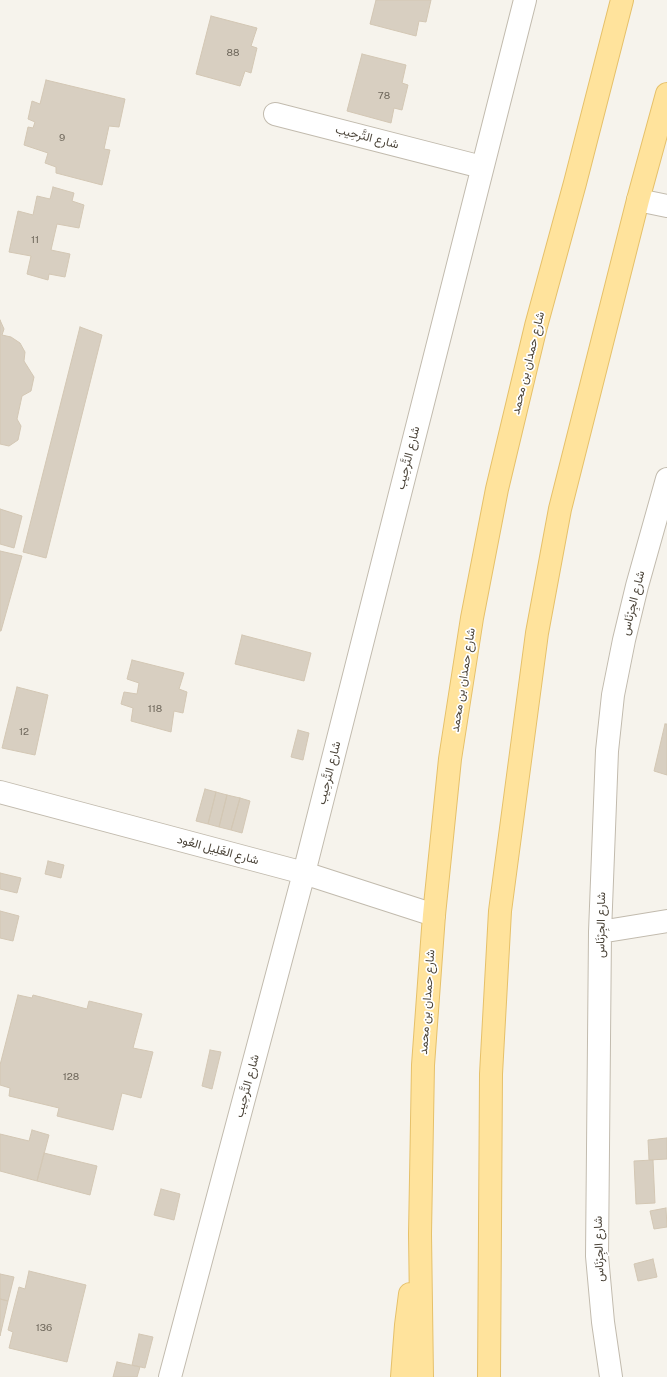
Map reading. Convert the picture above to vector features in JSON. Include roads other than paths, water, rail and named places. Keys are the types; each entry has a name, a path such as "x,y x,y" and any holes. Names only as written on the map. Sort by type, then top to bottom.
{"main road":[{"name":"شارع حمدان بن محمد","path":"422,1377 420,1234 423,1065 434,915 450,759 472,618 496,489 536,326 575,183 622,0"},
{"path":"488,1377 491,1074 500,911 537,632 564,495 638,200 667,94"},
{"path":"402,1377 406,1325 420,1234"}],"street":[{"name":"شارع التَّرحِيب","path":"170,1377 304,873 524,0"},
{"name":"شارع التَّرحِيب","path":"275,114 482,167"},
{"path":"638,200 667,206"},
{"name":"شارع الجِرْنَاس","path":"611,1377 603,1322 597,1256 600,932 606,765 613,695 624,640 637,586 667,479"},
{"name":"شارع الغَلِيل العُود","path":"0,792 304,873 434,915"},
{"path":"600,932 667,921"}]}
